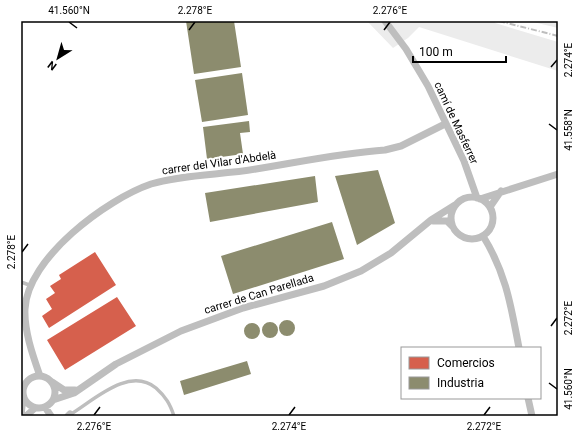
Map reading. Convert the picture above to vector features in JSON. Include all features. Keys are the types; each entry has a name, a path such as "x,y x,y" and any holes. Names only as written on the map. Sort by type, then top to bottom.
{"street":[{"name":"camí de Masferrer","path":"384,21 406,49 428,86 464,161 479,198"},
{"name":"carrer del Vilar d'Abdelà","path":"40,376 26,324 25,309 32,286 52,255 68,236 92,217 151,185 176,179 247,171 385,150 401,146 445,124"},
{"name":"camí de Masferrer","path":"467,198 469,188 468,174"},
{"path":"479,198 490,207 492,213 491,226 482,236 469,239 462,236 452,226 451,219 455,205 467,198 479,198 558,174"},
{"path":"490,207 502,190"},
{"name":"carrer de Can Parellada","path":"53,400 74,393 116,364 181,331 243,308 324,286 361,271 391,253 420,228 455,205"},
{"name":"carrer de Can Parellada","path":"420,228 431,222 439,220 447,221 452,226"},
{"path":"482,236 495,256 505,279 512,306 519,347"},
{"name":"carrer del Vilar d'Abdelà","path":"30,379 33,373 34,357"},
{"path":"21,415 23,387 30,379 40,376 64,390 81,389"},
{"path":"26,416 35,408 45,407 53,400 54,390 49,380"},
{"path":"23,398 35,408"},
{"path":"528,399 532,416"},
{"path":"45,407 51,416"}],"lane":[{"path":"21,282 32,286"},
{"path":"69,415 119,384 130,380 142,381 152,385 170,402 174,416"}],"shaded area":[{"path":"367,21 495,21 495,23 558,42 558,71 419,27 408,38 393,48"},
{"path":"529,21 558,21 558,28"}],"building: Comercios":[{"path":"95,252 116,285 49,328 42,316 52,309 46,299 55,293 50,286 61,279 59,275"},
{"path":"117,297 136,326 65,370 47,340"}],"building: Industria":[{"path":"186,21 234,21 241,67 194,74"},
{"path":"242,73 248,115 202,122 195,80"},
{"path":"249,121 250,132 240,133 243,154 207,159 203,127"},
{"path":"378,170 395,223 357,245 335,176"},
{"path":"315,176 318,202 210,222 205,193"},
{"path":"332,222 344,259 233,294 221,256"},
{"path":"287,320 294,325 295,328 290,335 287,336 280,331 279,328 284,321"},
{"path":"270,322 277,327 278,330 273,337 270,338 263,333 262,330 267,323"},
{"path":"252,323 259,328 260,331 255,338 252,339 245,334 244,331 249,324"},
{"path":"247,361 251,374 184,395 180,381"}],"railway":[{"path":"499,21 558,36"}]}
